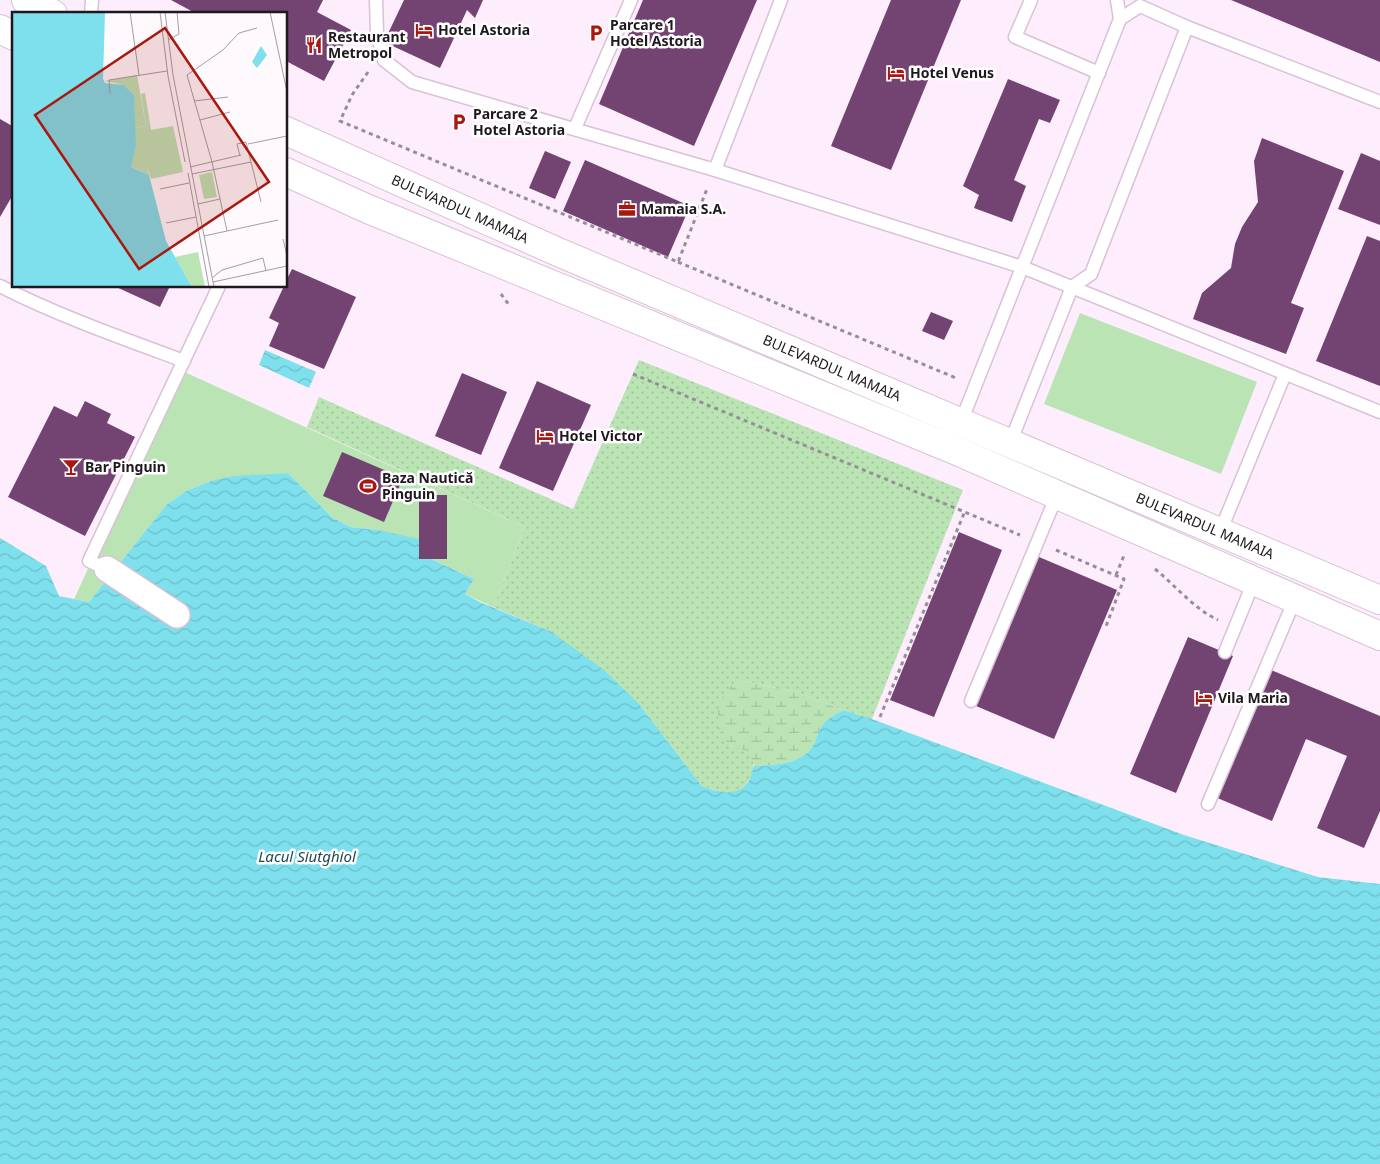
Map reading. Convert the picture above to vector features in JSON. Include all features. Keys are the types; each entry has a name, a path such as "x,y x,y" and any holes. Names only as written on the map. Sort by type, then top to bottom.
{"main road":[{"path":"26,0 49,12"},
{"path":"0,29 12,35"},
{"name":"BULEVARDUL MAMAIA","path":"288,132 558,252 1380,600"},
{"name":"BULEVARDUL MAMAIA","path":"288,173 368,209 950,448 1380,636"}],"street":[{"path":"107,570 177,615"}],"lane":[{"path":"376,0 376,33 384,60 412,82 715,170 1022,266 1380,412"},
{"path":"575,128 631,0"},
{"path":"715,170 781,0"},
{"path":"1031,0 1015,37 1099,73"},
{"path":"960,422 1120,19 1117,0"},
{"path":"1120,19 1140,6 1187,27 1380,102"},
{"path":"1010,443 1072,286 1091,274 1187,27"},
{"path":"0,286 91,327 184,361"},
{"path":"107,570 89,561 218,288"},
{"path":"1220,532 1285,374"},
{"path":"971,701 1057,495"},
{"path":"1224,652 1254,581"},
{"path":"1208,804 1295,599"}],"path":[{"path":"384,60 378,63 359,83 340,121 975,386"},
{"path":"678,262 715,170"},
{"path":"633,374 1124,579 1105,629"},
{"path":"880,717 965,511"},
{"path":"1116,575 1125,552"},
{"path":"1148,564 1182,595 1208,615"}],"shaded area":[{"path":"0,0 1380,0 1380,884 1318,877 1184,835 872,719 843,710 749,781 288,473 89,602 59,596 46,566 0,538"}],"green space":[{"path":"1080,313 1257,382 1221,474 1044,404"},
{"path":"639,360 963,490 872,719 799,693 744,681 729,746 748,752 752,756 753,768 750,780 746,785 742,789 733,792 719,792 702,786 639,704 550,631 493,607 525,527 307,427 319,397 573,509"},
{"name":"Baza Nautică Pinguin","path":"180,370 525,527 493,607 465,594 474,579 431,559 419,559 378,530 351,527 333,518 288,473 211,481 186,491 166,505 89,602 74,599"},
{"path":"744,681 799,693 843,710 824,723 812,748 803,756 790,762 754,766 749,753 729,746 718,728 718,709 722,698 732,685"}],"water":[{"path":"265,350 316,372 309,388 259,365"},
{"name":"Lacul Siutghiol","path":"288,473 333,518 351,527 378,530 419,539 419,559 431,559 474,579 465,594 550,631 604,670 639,704 702,786 721,792 733,792 739,790 749,781 754,766 790,762 803,756 812,748 824,723 843,710 872,719 1184,835 1318,877 1380,884 1380,1164 0,1164 0,538 46,566 59,596 89,602 166,505 186,491 211,481 234,476"}],"building":[{"name":"Restaurant Metropol","path":"171,0 323,0 317,12 351,30 324,81 288,62 288,12 193,12"},
{"name":"Hotel Astoria","path":"404,0 483,0 475,18 467,10 440,68 384,42"},
{"path":"643,0 757,0 694,146 599,104"},
{"name":"Hotel Venus","path":"891,0 961,0 891,170 831,146"},
{"path":"1231,0 1380,0 1380,62"},
{"path":"1008,79 1060,100 1050,123 1039,119 1014,180 1026,186 1012,222 974,208 979,195 963,186"},
{"path":"0,119 12,126 12,196 0,217"},
{"path":"1262,138 1344,171 1291,303 1304,308 1286,354 1193,319 1202,293 1231,268 1235,244 1242,227 1258,202 1254,161"},
{"path":"545,151 571,162 555,199 529,188"},
{"path":"1361,153 1380,161 1380,225 1338,209"},
{"name":"Mamaia S.A.","path":"585,160 690,206 668,257 563,211"},
{"path":"1367,236 1380,241 1380,386 1316,361"},
{"path":"292,269 356,297 324,369 269,346 279,323 269,318 283,288 288,288 288,277"},
{"path":"118,288 169,288 160,307"},
{"path":"931,312 953,321 944,340 922,331"},
{"path":"462,373 507,392 481,455 435,436"},
{"name":"Hotel Victor","path":"537,381 591,405 553,491 499,468"},
{"name":"Bar Pinguin","path":"85,401 111,414 107,423 135,437 85,536 8,497 54,406 77,417"},
{"path":"342,452 403,478 384,522 323,496"},
{"path":"419,495 447,495 447,559 419,559"},
{"path":"959,532 1002,550 934,717 890,700"},
{"path":"1039,557 1117,590 1054,739 976,706"},
{"path":"1188,637 1233,656 1176,793 1130,774"},
{"path":"1269,669 1380,716 1380,811 1364,848 1317,828 1347,756 1306,739 1272,821 1215,797"}],"place":[{"name":"Hotel Astoria","path":"424,30"},
{"name":"Parcare 1 Hotel Astoria","path":"596,33"},
{"name":"Restaurant Metropol","path":"314,45"},
{"name":"Hotel Venus","path":"896,73"},
{"name":"Parcare 2 Hotel Astoria","path":"459,122"},
{"name":"Mamaia S.A.","path":"627,209"},
{"name":"Hotel Victor","path":"545,436"},
{"name":"Bar Pinguin","path":"71,467"},
{"name":"Baza Nautică Pinguin","path":"368,486"},
{"name":"Vila Maria","path":"1204,698"}]}
